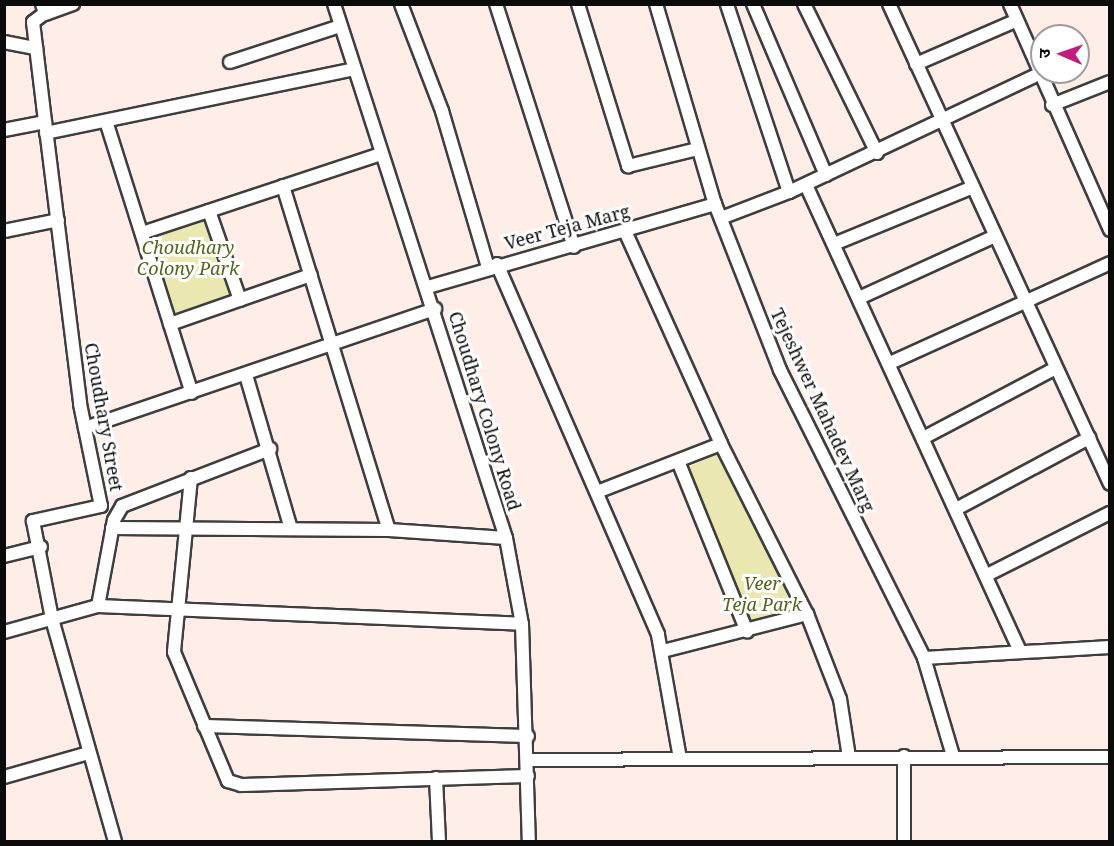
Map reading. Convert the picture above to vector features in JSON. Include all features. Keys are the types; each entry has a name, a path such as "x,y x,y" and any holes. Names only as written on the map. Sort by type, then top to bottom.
{"street":[{"path":"43,9 73,4"},
{"name":"Choudhary Colony Road","path":"334,4 381,154 428,287 506,538 522,624 528,736 529,842"},
{"path":"401,4 442,111 492,265 597,492 663,651 681,758"},
{"path":"496,4 574,247"},
{"path":"578,4 628,166 697,149"},
{"name":"Tejeshwer Mahadev Marg","path":"656,4 715,204 780,370 924,658 953,756"},
{"path":"727,4 789,192"},
{"path":"753,4 826,175"},
{"path":"804,4 877,153"},
{"path":"1010,4 1030,49"},
{"path":"893,6 916,64 1110,484"},
{"name":"Choudhary Street","path":"43,9 33,22 36,48 85,428 101,506 33,521 41,547 52,619 115,842"},
{"path":"916,64 1017,20"},
{"path":"230,62 340,26"},
{"path":"4,42 36,48"},
{"path":"4,130 106,121 354,69"},
{"path":"721,218 806,185 877,153 1030,78"},
{"path":"1052,105 1110,82"},
{"path":"1045,84 1052,105 1110,230"},
{"path":"106,121 192,393"},
{"path":"142,233 381,154"},
{"path":"806,185 989,574 1019,649"},
{"path":"283,186 334,345 389,530"},
{"path":"834,244 973,187"},
{"name":"Veer Teja Marg","path":"428,287 492,265 574,247 715,204"},
{"path":"210,211 240,300"},
{"path":"4,231 58,220"},
{"path":"625,231 721,444 807,614 840,699 849,757"},
{"path":"859,298 995,236"},
{"path":"890,363 1024,299 1110,263"},
{"path":"170,324 311,275"},
{"path":"85,428 435,309"},
{"path":"925,437 1056,368"},
{"path":"246,375 270,449 291,529"},
{"path":"958,508 1089,438"},
{"path":"597,492 721,444"},
{"path":"98,606 112,528 122,506 270,449"},
{"path":"678,461 747,632"},
{"path":"191,478 183,528 174,652 223,774 235,784 528,776"},
{"path":"989,574 1110,513"},
{"path":"112,528 389,530 506,538"},
{"path":"4,556 41,547"},
{"path":"4,632 98,606 522,624"},
{"path":"663,651 747,632 807,614"},
{"path":"924,658 1019,649 1110,647"},
{"path":"204,726 528,736"},
{"path":"4,777 88,753"},
{"path":"904,756 904,842"},
{"path":"528,759 904,756 1110,758"},
{"path":"436,778 439,842"}],"green space":[{"name":"Choudhary Colony Park","path":"208,215 232,298 169,316 146,233"},
{"name":"Veer Teja Park","path":"720,453 796,612 750,622 684,469"}]}
